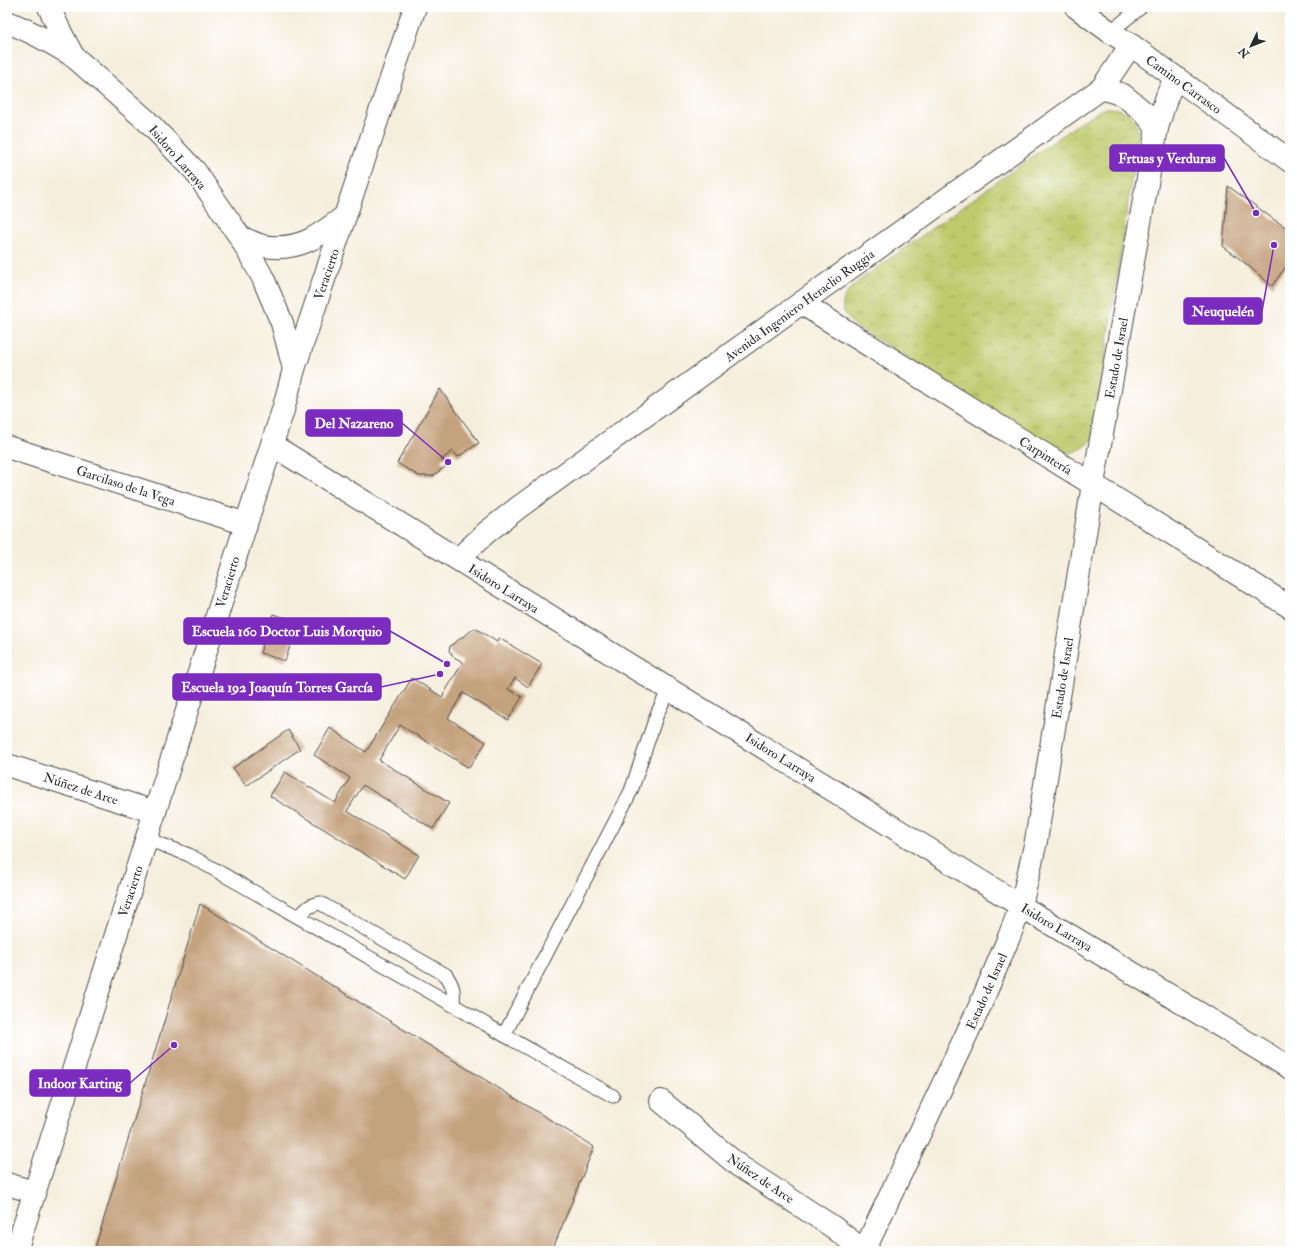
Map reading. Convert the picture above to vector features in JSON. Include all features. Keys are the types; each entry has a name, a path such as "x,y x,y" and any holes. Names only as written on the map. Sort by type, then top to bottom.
{"street":[{"path":"50,7 59,30 73,56"},
{"name":"Veracierto","path":"16,1251 272,445 294,369 415,7"},
{"name":"Camino Carrasco","path":"1076,7 1110,32 1131,45 1290,162"},
{"name":"Isidoro Larraya","path":"7,22 25,29 73,56 146,120 194,172 240,237 263,278 282,323 294,369"},
{"name":"Avenida Ingeniero Heraclio Ruggia","path":"458,560 487,532 519,507 1102,88 1131,45"},
{"name":"Estado de Israel","path":"864,1251 979,1008 1021,906 1036,841 1093,484 1157,128 1167,96 1175,78"},
{"path":"1102,88 1123,95 1144,112 1157,128"},
{"path":"240,237 262,246 279,247 300,245 318,236 345,216"},
{"name":"Carpintería","path":"801,303 1290,607"},
{"name":"Isidoro Larraya","path":"272,445 1021,906 1290,1068"},
{"name":"Garcilaso de la Vega","path":"7,447 246,524"},
{"name":"Núñez de Arce","path":"7,765 155,812"},
{"name":"Núñez de Arce","path":"661,1101 739,1166 833,1227 864,1251"},
{"path":"7,1184 34,1192"}],"lane":[{"path":"1110,32 1140,8"},
{"path":"504,1035 631,791 657,714 669,689"},
{"path":"147,839 189,855 613,1096"},
{"path":"299,917 313,904 320,903 446,975 452,984 454,995 453,1004"}],"green space":[{"path":"1105,108 1118,109 1128,113 1135,121 1138,134 1095,428 1091,441 1083,448 1071,453 1059,451 854,325 844,312 843,301 849,291 860,280 1082,121"}],"building":[{"path":"1228,186 1290,230 1290,261 1272,286 1223,246"},
{"path":"440,389 479,443 458,457 453,451 441,460 446,466 433,476 419,476 397,463"},
{"path":"273,614 298,622 285,661 260,653"},
{"path":"475,628 497,642 499,638 542,664 528,687 515,678 508,689 522,697 508,720 463,693 448,718 486,742 469,768 400,725 379,760 449,803 433,829 363,785 347,811 419,855 405,879 270,796 285,772 335,803 350,778 314,755 330,728 366,752 412,678 442,697 463,662 454,657 449,651 450,646"},
{"path":"288,730 300,749 246,786 233,768"},
{"path":"200,904 594,1147 552,1251 94,1251"}],"place":[{"name":"Frtuas y Verduras","path":"1256,213"},
{"name":"Neuquelén","path":"1274,245"},
{"name":"Del Nazareno","path":"448,462"},
{"name":"Escuela 160 Doctor Luis Morquio","path":"447,664"},
{"name":"Escuela 192 Joaquín Torres García","path":"440,674"},
{"name":"Indoor Karting","path":"174,1045"}]}
